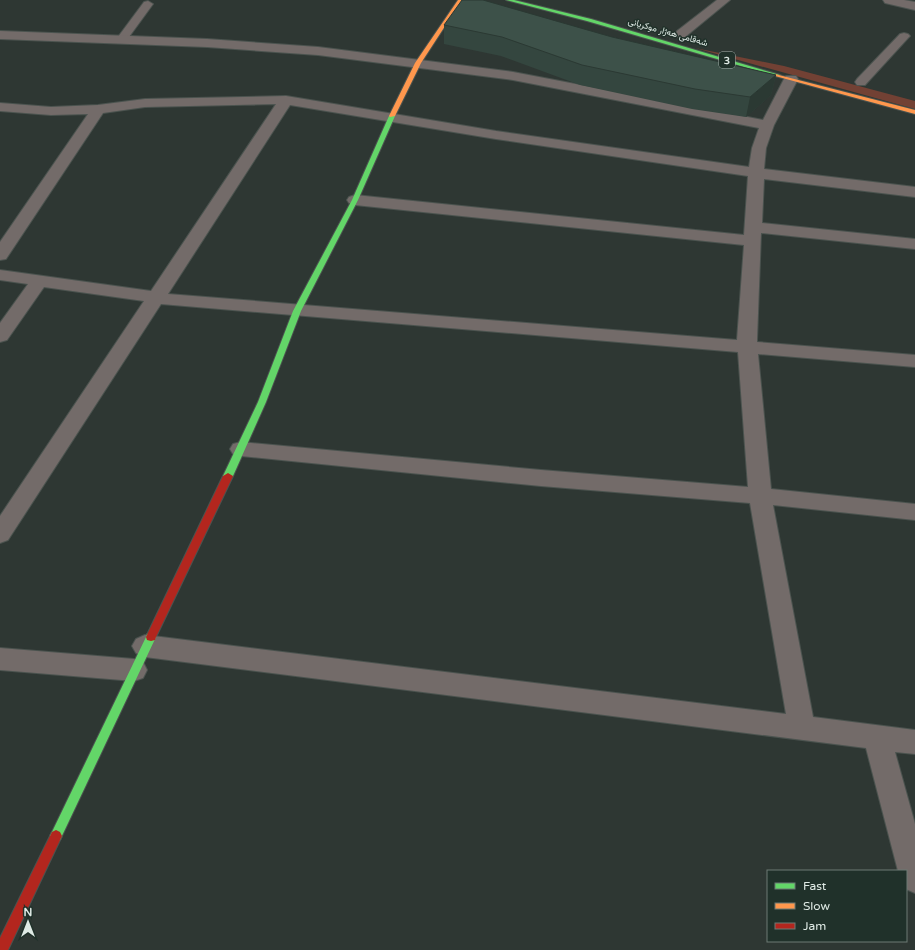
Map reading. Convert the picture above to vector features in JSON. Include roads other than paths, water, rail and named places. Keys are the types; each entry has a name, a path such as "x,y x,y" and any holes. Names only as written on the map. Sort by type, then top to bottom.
{"main road":[{"path":"1,950 241,449 262,402 297,311 355,200 391,118 418,63 460,0"},
{"name":"شەقامی ھەژار موکریانی","path":"508,0 589,20 791,79 915,112"},
{"path":"589,20 596,12"}],"street":[{"path":"681,34 724,0"},
{"path":"888,0 915,6"},
{"path":"0,35 207,43 318,51 513,76 767,124"},
{"path":"791,79 767,124 759,148 756,173 754,234 747,340 760,496 802,729"},
{"path":"0,534 286,100"},
{"path":"0,107 52,111 98,109 145,103 286,100 391,118 756,173 915,192"},
{"path":"0,255 98,109"},
{"path":"355,200 754,234 915,244"},
{"path":"0,275 155,297 297,311 915,361"},
{"path":"0,336 39,281"},
{"path":"241,449 541,478 760,496 915,512"},
{"path":"146,646 915,742"},
{"path":"0,659 134,670"},
{"path":"877,738 915,878"}],"lane":[{"path":"122,39 148,4"},
{"path":"861,82 904,36"}]}
